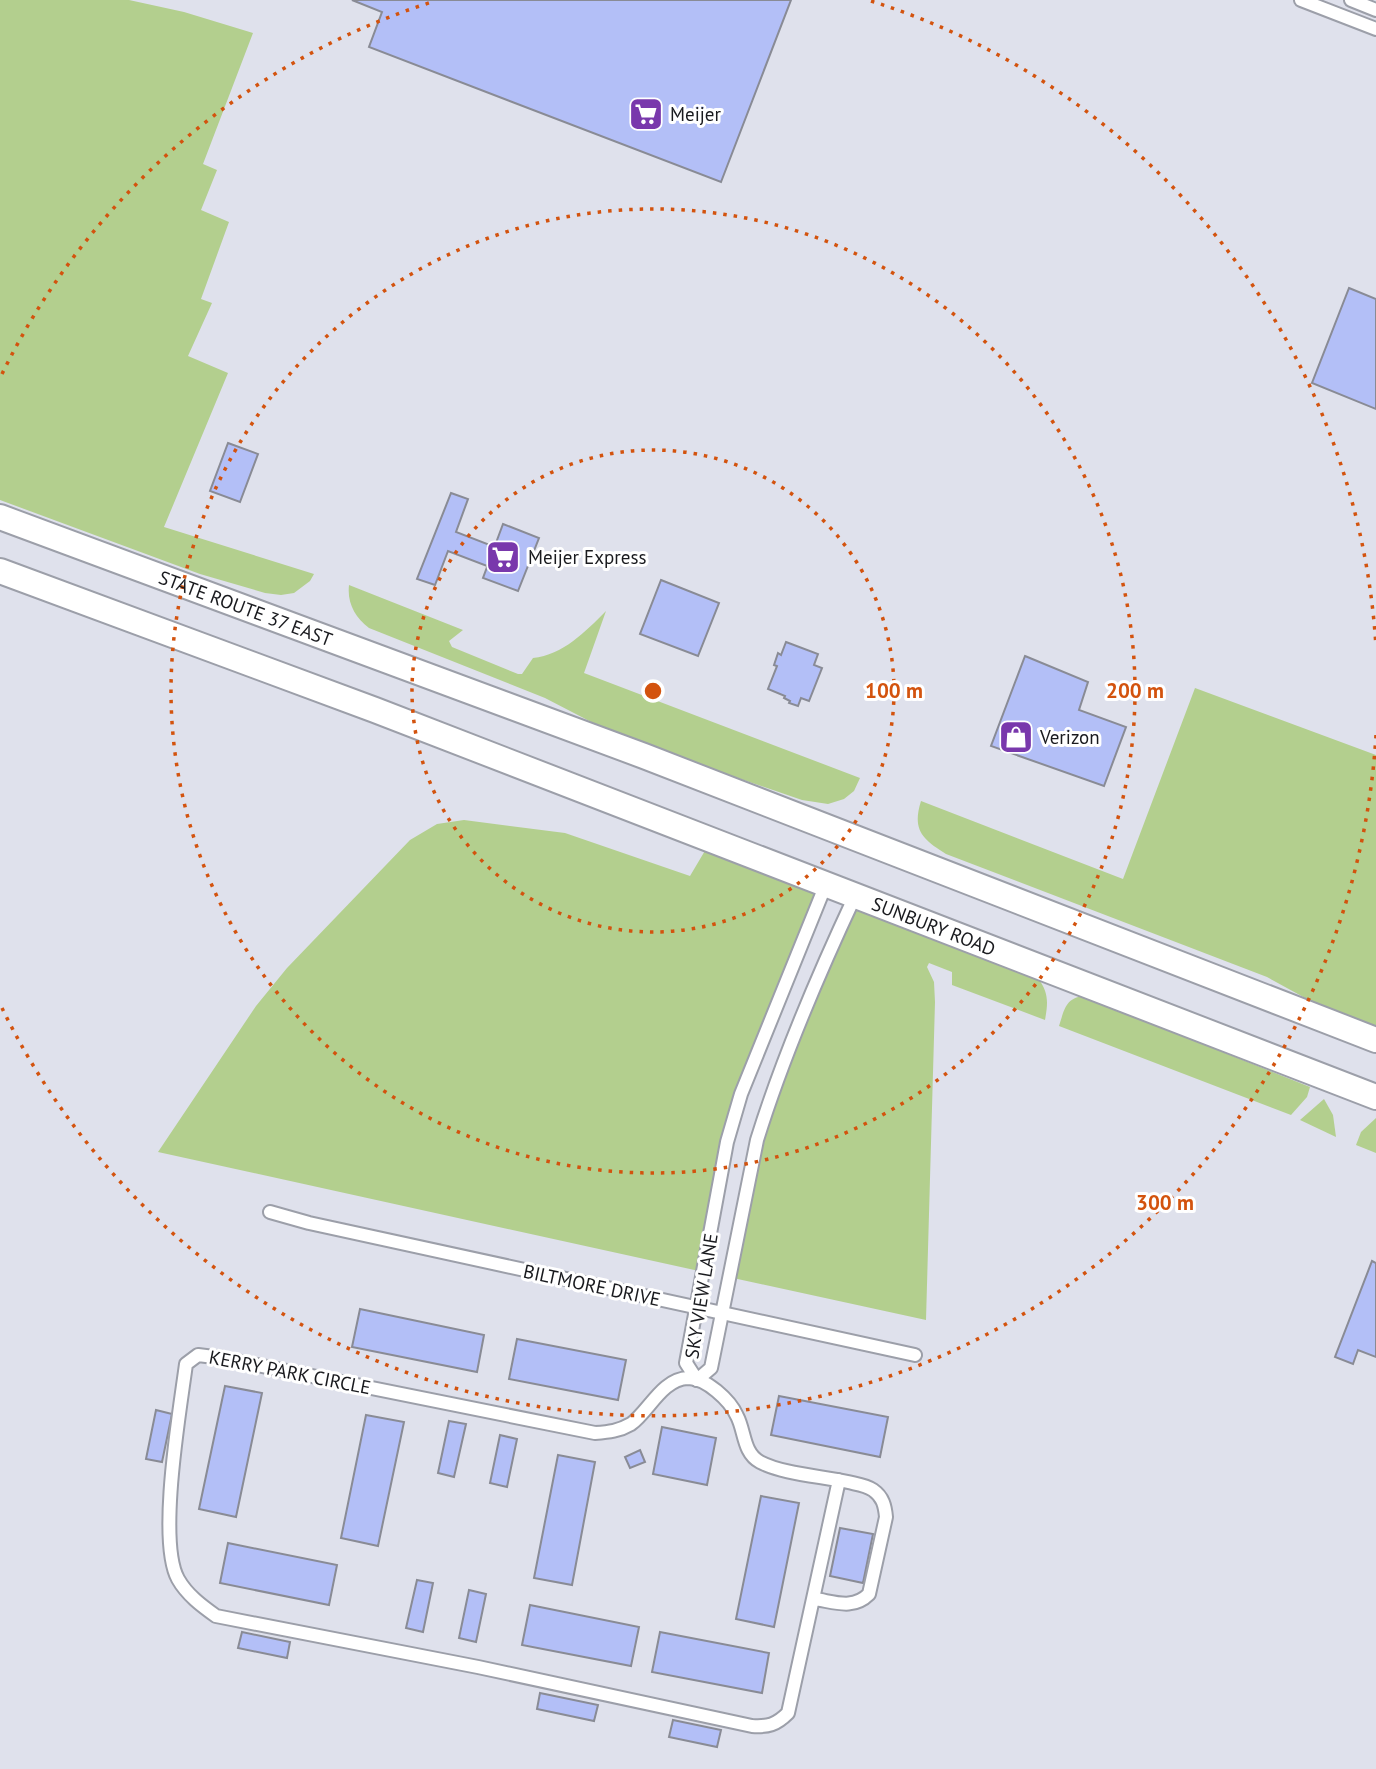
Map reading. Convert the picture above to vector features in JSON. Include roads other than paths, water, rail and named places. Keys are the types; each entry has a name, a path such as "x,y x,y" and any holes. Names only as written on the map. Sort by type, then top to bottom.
{"highway":[{"name":"STATE ROUTE 37 EAST","path":"0,517 874,844 1376,1040"},
{"name":"SUNBURY ROAD","path":"0,571 491,754 1376,1097"}],"street":[{"path":"1301,0 1376,29"},
{"path":"1351,0 1376,10"},
{"name":"SKY VIEW LANE","path":"826,884 741,1094 727,1142 686,1363 697,1380 710,1368 757,1140 768,1105 817,978 855,896"},
{"name":"BILTMORE DRIVE","path":"270,1212 309,1223 915,1355"},
{"name":"KERRY PARK CIRCLE","path":"697,1380 686,1378 667,1388 632,1423 616,1431 595,1433 198,1355 186,1364 172,1476 169,1542 177,1577 197,1603 216,1616 478,1667 752,1726 768,1727 779,1722 788,1713 839,1480"},
{"path":"697,1380 712,1388 737,1415 749,1453 757,1461 871,1488 885,1504 886,1517 869,1594 862,1601 849,1605 815,1599"}],"place":[{"name":"Meijer","path":"646,114"},
{"name":"Meijer Express","path":"503,557"},
{"name":"Verizon","path":"1016,737"}]}
